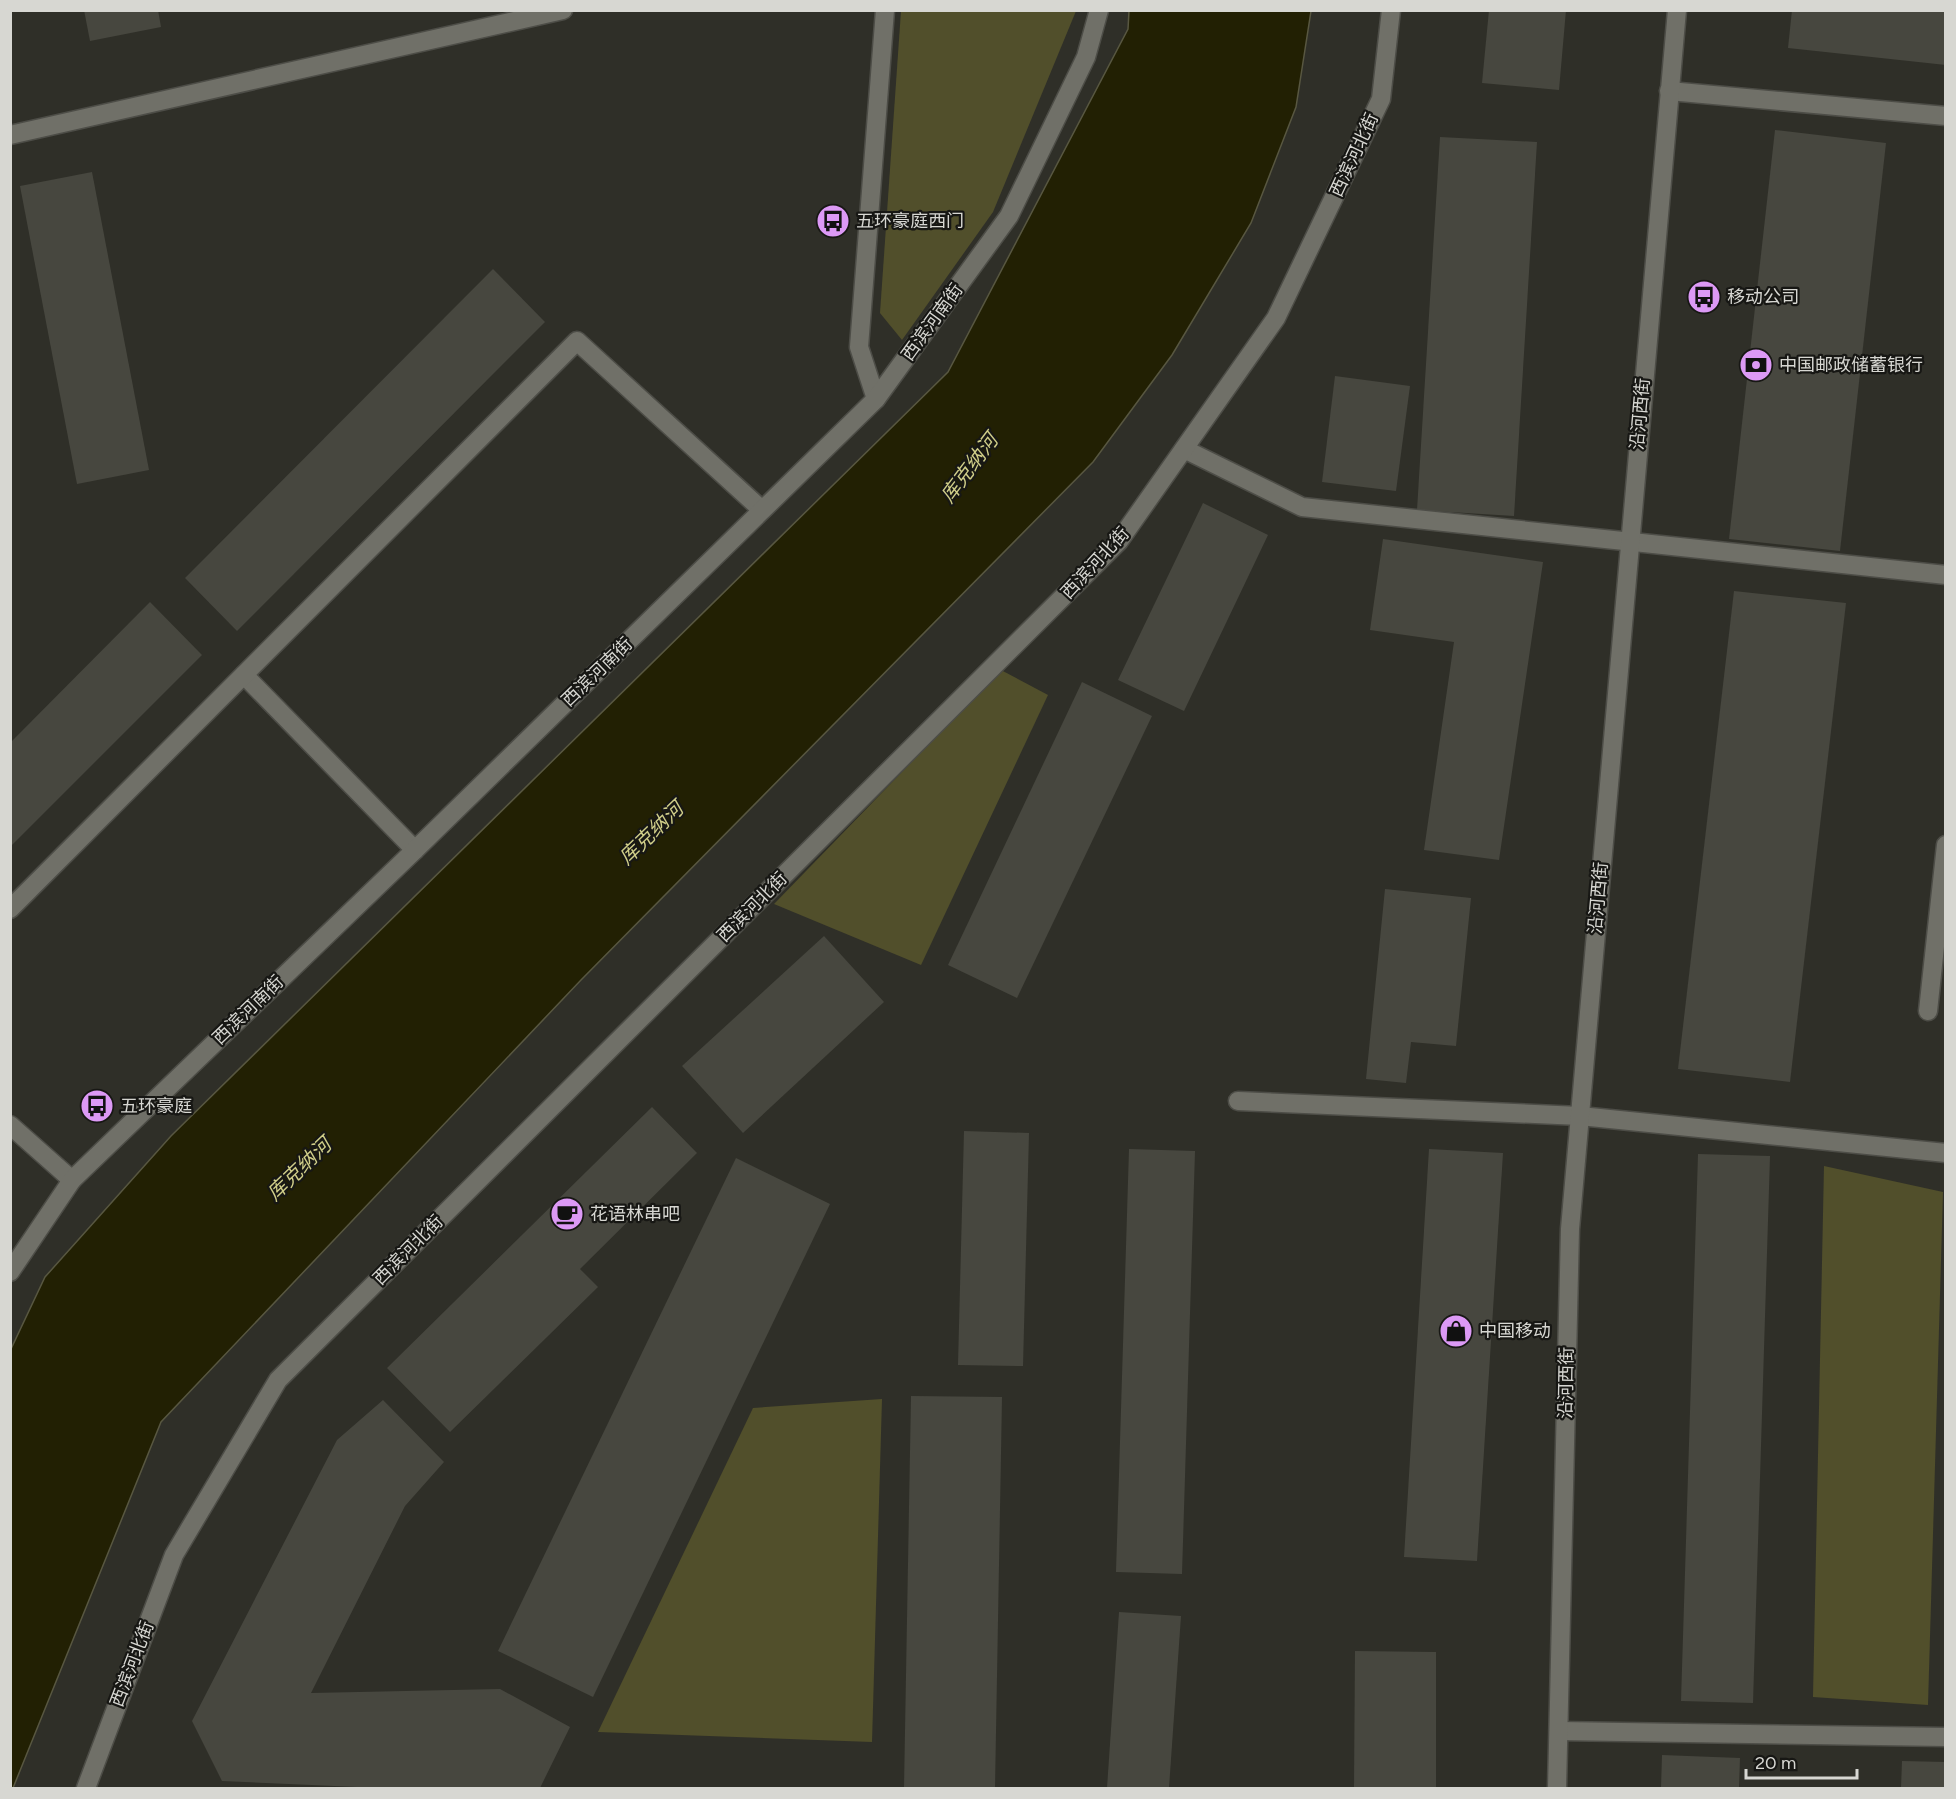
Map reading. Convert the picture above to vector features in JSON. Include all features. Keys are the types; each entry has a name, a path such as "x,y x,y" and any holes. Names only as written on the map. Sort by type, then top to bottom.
{"street":[{"path":"10,135 562,10"},
{"path":"876,399 859,347 885,10"},
{"name":"西滨河南街","path":"10,1272 72,1180 415,850 876,399 1009,216 1086,57 1099,10"},
{"name":"西滨河北街","path":"86,1788 174,1555 278,1380 1119,541 1276,318 1381,99 1391,10"},
{"name":"沿河西街","path":"1557,1788 1570,1229 1677,10"},
{"path":"1669,91 1946,116"},
{"path":"10,909 577,341 762,510"},
{"path":"1184,449 1302,507 1946,575"},
{"path":"244,675 415,850"},
{"path":"1928,1011 1946,845"},
{"path":"1238,1101 1580,1116 1946,1153"},
{"path":"10,1125 72,1180"},
{"path":"1559,1731 1946,1737"}],"shaded area":[{"path":"901,11 1076,11 993,212 902,340 880,313"},
{"path":"1001,670 1048,695 921,965 774,904"},
{"path":"1824,1166 1943,1192 1928,1705 1813,1697"},
{"path":"882,1399 872,1742 598,1732 753,1408"}],"water":[{"name":"库克纳河","path":"1129,11 1311,11 1296,107 1251,223 1172,355 1093,462 581,980 161,1422 13,1788 11,1788 11,1349 45,1277 171,1136 948,372 1128,29"}],"building":[{"path":"84,10 158,10 161,27 90,41"},
{"path":"1489,10 1566,10 1559,90 1482,83"},
{"path":"1792,10 1946,10 1946,65 1788,48"},
{"path":"1775,130 1886,143 1840,551 1729,539"},
{"path":"1440,137 1537,142 1514,516 1417,510"},
{"path":"92,172 149,470 77,484 20,186"},
{"path":"493,269 545,322 237,631 185,578"},
{"path":"1335,376 1410,386 1396,491 1322,482"},
{"path":"1203,503 1268,535 1184,711 1118,680"},
{"path":"1383,539 1543,562 1499,860 1424,850 1454,642 1370,630"},
{"path":"1734,591 1846,603 1790,1082 1678,1069"},
{"path":"150,602 202,655 10,847 10,743"},
{"path":"1082,682 1152,716 1017,998 948,965"},
{"path":"1385,889 1471,898 1456,1046 1411,1042 1406,1083 1366,1079"},
{"path":"824,936 884,1002 743,1133 682,1066"},
{"path":"652,1107 697,1153 580,1269 598,1287 450,1432 387,1368"},
{"path":"964,1131 1029,1133 1023,1366 958,1365"},
{"path":"1129,1149 1195,1151 1182,1574 1116,1572"},
{"path":"1429,1149 1503,1153 1477,1561 1404,1557"},
{"path":"1698,1154 1770,1156 1753,1703 1681,1701"},
{"path":"736,1158 830,1204 593,1697 498,1651"},
{"path":"911,1396 1002,1397 995,1788 904,1788"},
{"path":"383,1400 444,1462 405,1506 311,1693 500,1689 570,1727 540,1788 380,1788 222,1781 192,1721 337,1440"},
{"path":"1119,1612 1181,1616 1169,1788 1107,1788"},
{"path":"1355,1651 1436,1652 1436,1788 1354,1788"},
{"path":"1662,1755 1740,1758 1739,1788 1661,1788"},
{"path":"1902,1761 1946,1762 1946,1788 1901,1788"}],"place":[{"name":"五环豪庭西门","path":"833,221"},
{"name":"移动公司","path":"1704,297"},
{"name":"中国邮政储蓄银行","path":"1756,365"},
{"name":"五环豪庭","path":"97,1106"},
{"name":"花语林串吧","path":"567,1214"},
{"name":"中国移动","path":"1456,1331"}]}
